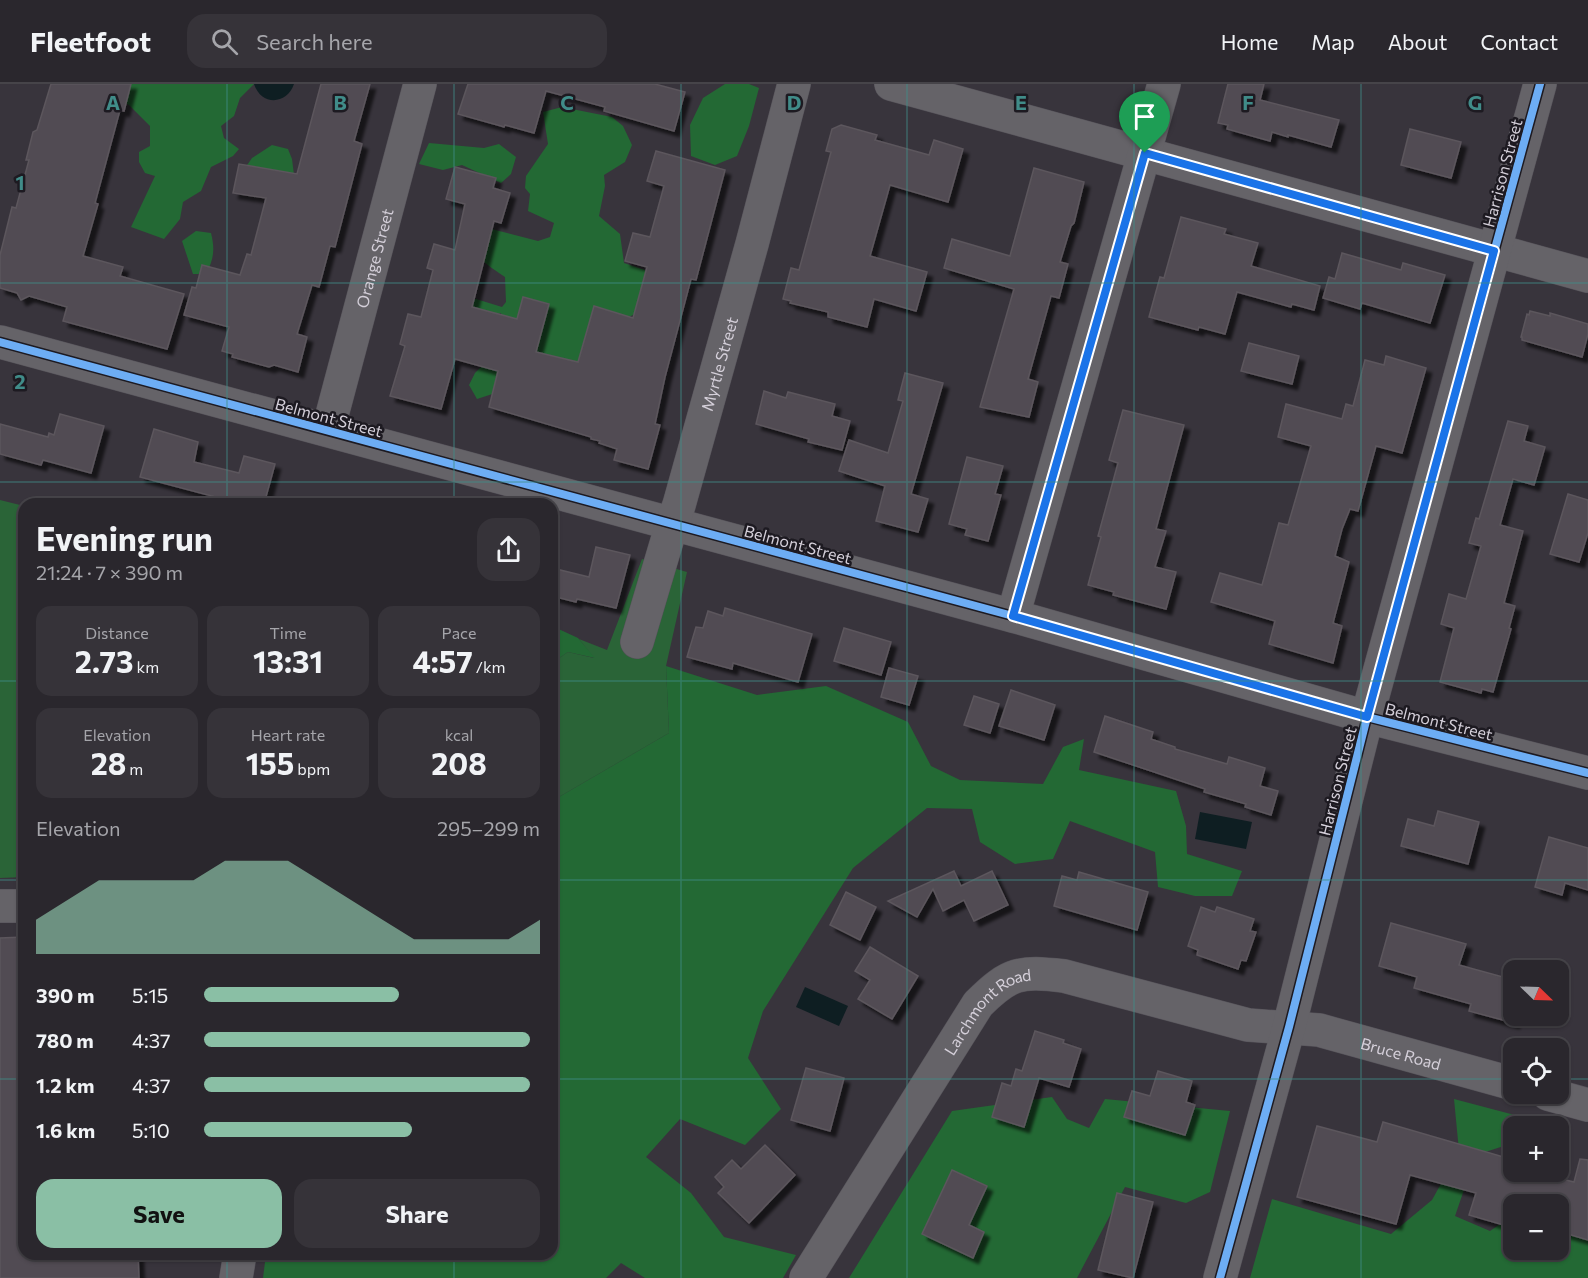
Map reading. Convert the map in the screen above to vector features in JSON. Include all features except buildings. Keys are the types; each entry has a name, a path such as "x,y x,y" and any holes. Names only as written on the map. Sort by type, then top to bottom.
{"street":[{"name":"Orange Street","path":"328,430 420,84"},
{"name":"Myrtle Street","path":"637,642 679,505 794,84"},
{"path":"891,84 1588,276"},
{"path":"1013,616 1164,84"},
{"name":"Harrison Street","path":"1220,1278 1288,1027 1367,717 1540,84"},
{"name":"Belmont Street","path":"0,342 1013,616 1367,717 1588,773"},
{"path":"0,906 18,906"},
{"name":"Larchmont Road","path":"806,1278 978,1004 998,984 1019,975 1034,972 1064,976 1248,1025 1288,1027"},
{"name":"Bruce Road","path":"1288,1027 1319,1030 1503,1081"},
{"path":"1569,1100 1588,1105"},
{"path":"236,1278 239,1260"}],"green space":[{"path":"112,84 254,84 240,98 234,116 221,126 224,138 239,149 233,156 211,167 201,191 183,202 180,219 164,239 131,227 155,176 145,173 139,162 139,152 150,146 150,126 129,105 112,96"},
{"path":"725,84 749,84 759,88 749,126 737,156 715,165 691,156 690,125 703,98"},
{"path":"562,107 612,117 623,126 632,145 625,162 604,175 605,186 599,216 620,234 624,263 645,270 648,288 646,303 633,315 617,322 623,351 477,399 469,385 475,373 496,352 503,326 501,313 482,318 446,306 476,299 502,307 506,302 505,277 479,256 474,244 472,224 538,241 550,237 554,223 528,211 530,194 525,188 526,176 548,144 543,112"},
{"path":"429,143 484,148 499,144 516,157 511,174 501,183 462,165 443,170 419,164"},
{"path":"272,145 288,149 294,175 243,171 252,158"},
{"path":"196,231 211,233 213,254 206,274 193,274 182,241"},
{"path":"0,500 18,504 18,877 0,878"},
{"path":"642,559 687,572 666,666 669,733 558,798 558,659 568,652 594,658 579,639 607,650"},
{"path":"558,629 578,638 595,658 568,652 558,659"},
{"path":"666,666 757,695 826,686 908,722 931,766 960,780 1043,784 1063,747 1084,739 1079,770 1176,791 1186,826 1187,854 1242,871 1232,896 1195,896 1158,887 1155,852 1070,821 1053,859 1015,864 980,842 972,809 927,808 853,868 763,1011 748,1058 781,1109 745,1145 680,1119 646,1157 691,1193 724,1237 796,1255 783,1278 645,1278 621,1263 606,1278 263,1278 265,1260 558,1260 558,798 669,733"},
{"path":"1052,1097 1067,1119 1089,1128 1105,1099 1230,1111 1210,1192 1186,1203 1125,1187 1077,1278 849,1278 952,1111"},
{"path":"1454,1099 1519,1116 1503,1116 1503,1146 1476,1155 1455,1216 1490,1231 1503,1222 1503,1260 1569,1260 1569,1201 1588,1211 1588,1278 1250,1278 1272,1199 1391,1234 1432,1200 1459,1151"}],"shaded area":[{"path":"254,84 294,84 286,96 274,100 262,96"},
{"path":"1200,812 1252,822 1246,849 1195,839"},
{"path":"805,987 848,1006 839,1026 796,1007"}],"cycle path":[{"path":"1220,1278 1289,1027 1367,717 1540,84"},
{"path":"0,342 1013,616 1367,717 1588,773"}],"route":[{"path":"1145,153 1494,251 1367,717 1013,616 1145,153"}]}
